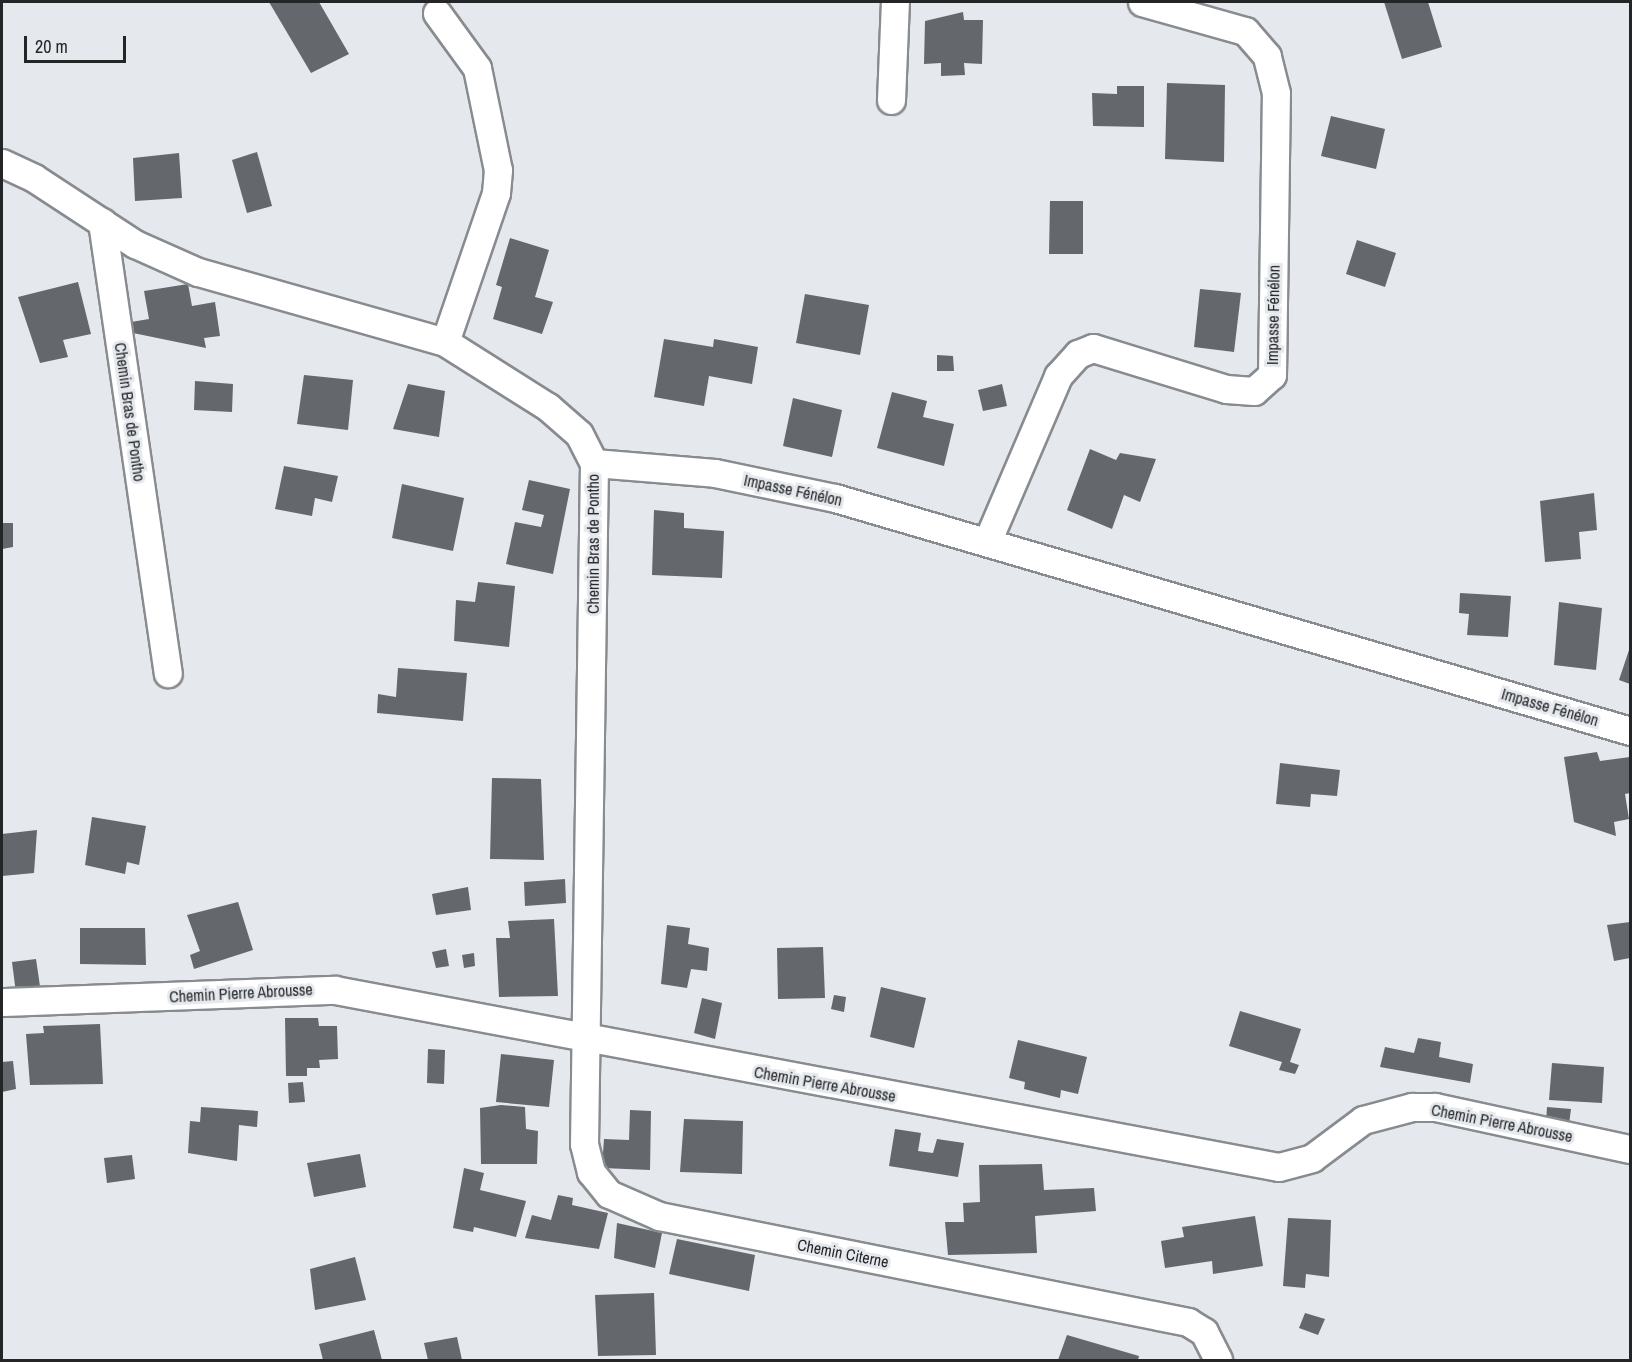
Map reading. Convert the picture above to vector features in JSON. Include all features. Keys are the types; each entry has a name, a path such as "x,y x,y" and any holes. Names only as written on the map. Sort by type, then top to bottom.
{"street":[{"path":"891,100 895,2"},
{"name":"Impasse Fénélon","path":"987,542 1058,376 1078,354 1093,348 1226,389 1254,390 1272,375 1276,93 1267,56 1245,31 1206,11 1142,2"},
{"path":"437,13 477,68 498,170 496,193 445,342"},
{"name":"Chemin Bras de Pontho","path":"2,163 102,222 198,272 445,342 548,407 579,434 594,463 590,1041"},
{"name":"Chemin Bras de Pontho","path":"102,222 168,673"},
{"name":"Impasse Fénélon","path":"594,463 715,473 834,498 1630,731"},
{"name":"Chemin Pierre Abrousse","path":"2,1002 335,990 590,1041 1279,1167 1312,1158 1363,1120 1412,1107 1435,1107 1630,1149"},
{"name":"Chemin Citerne","path":"590,1041 584,1143 591,1172 609,1194 633,1207 1188,1322 1204,1332 1218,1360"}],"building":[{"path":"269,2 319,2 349,54 311,73"},
{"path":"1384,2 1428,2 1442,47 1402,59"},
{"path":"963,12 964,20 983,20 982,64 964,63 965,75 941,76 941,63 924,64 925,21"},
{"path":"1167,83 1225,85 1224,162 1165,159"},
{"path":"1117,86 1144,86 1144,127 1093,126 1092,93 1117,94"},
{"path":"1331,116 1385,129 1376,169 1321,156"},
{"path":"257,152 272,206 247,213 232,160"},
{"path":"179,153 182,198 135,201 133,158"},
{"path":"1050,201 1083,201 1083,254 1049,254"},
{"path":"510,238 549,250 535,297 553,302 542,334 493,319 502,287 496,285"},
{"path":"1357,240 1396,253 1385,287 1346,274"},
{"path":"78,282 91,334 63,340 68,357 40,363 18,297"},
{"path":"188,284 192,306 215,302 220,336 204,338 206,348 133,333 131,322 149,319 144,291"},
{"path":"1200,289 1241,293 1234,352 1194,347"},
{"path":"805,294 869,305 860,355 796,343"},
{"path":"664,339 713,347 714,339 758,347 752,384 709,376 704,406 654,397"},
{"path":"937,355 953,356 954,371 937,371"},
{"path":"304,375 353,380 348,430 297,424"},
{"path":"195,381 233,384 232,412 194,410"},
{"path":"408,384 445,391 439,437 393,429"},
{"path":"1002,384 1007,406 983,411 978,390"},
{"path":"892,392 927,401 923,417 954,424 944,466 877,448"},
{"path":"793,398 842,410 832,457 783,446"},
{"path":"1090,449 1116,460 1120,453 1156,459 1140,502 1124,495 1112,529 1067,510"},
{"path":"284,466 338,476 332,502 315,498 312,516 275,509"},
{"path":"529,480 570,489 553,574 506,564 515,522 541,527 544,515 522,510"},
{"path":"402,484 464,498 453,551 392,538"},
{"path":"1594,493 1597,530 1579,532 1581,559 1545,562 1540,501"},
{"path":"654,510 684,513 684,528 724,531 722,578 652,575"},
{"path":"2,523 13,523 13,547 2,549"},
{"path":"478,582 515,586 509,647 454,641 456,600 475,602"},
{"path":"1460,593 1511,596 1508,637 1467,635 1469,614 1459,613"},
{"path":"1559,602 1602,608 1596,670 1554,665"},
{"path":"1630,647 1630,684 1619,680"},
{"path":"398,668 467,673 463,721 377,713 378,694 396,697"},
{"path":"1597,752 1600,761 1630,757 1630,793 1625,794 1629,819 1614,822 1616,836 1574,822 1564,757"},
{"path":"1280,763 1340,770 1337,796 1311,794 1310,807 1276,804"},
{"path":"492,778 541,779 544,860 490,859"},
{"path":"92,817 146,826 139,865 127,862 125,874 85,865"},
{"path":"37,830 34,873 2,876 2,834"},
{"path":"565,879 566,903 525,906 524,882"},
{"path":"468,887 471,910 436,915 432,894"},
{"path":"238,902 253,950 194,969 190,955 200,951 187,915"},
{"path":"554,919 558,996 499,997 496,938 510,938 508,921"},
{"path":"1630,922 1630,958 1614,961 1607,925"},
{"path":"667,925 690,928 688,944 709,948 707,971 691,969 687,988 661,984"},
{"path":"80,928 145,928 146,965 80,964"},
{"path":"823,947 825,998 778,999 777,948"},
{"path":"446,949 449,966 436,968 432,952"},
{"path":"474,953 475,966 464,968 462,955"},
{"path":"36,959 41,993 16,993 12,962"},
{"path":"881,987 926,998 914,1048 870,1037"},
{"path":"834,995 846,997 844,1012 831,1009"},
{"path":"702,998 722,1003 715,1039 694,1033"},
{"path":"1240,1011 1301,1029 1290,1062 1299,1065 1295,1074 1279,1070 1282,1062 1229,1046"},
{"path":"285,1018 318,1018 319,1026 337,1026 338,1059 319,1060 320,1068 307,1068 307,1076 286,1076"},
{"path":"100,1024 103,1084 30,1085 26,1034 44,1033 43,1026"},
{"path":"1418,1038 1441,1042 1439,1057 1473,1064 1470,1083 1380,1067 1385,1047 1414,1053"},
{"path":"1018,1040 1087,1057 1078,1094 1061,1090 1060,1098 1024,1089 1025,1082 1009,1078"},
{"path":"428,1049 445,1050 444,1084 427,1083"},
{"path":"501,1054 554,1060 549,1107 496,1102"},
{"path":"13,1061 16,1089 2,1092 2,1062"},
{"path":"1552,1063 1604,1067 1602,1103 1549,1100"},
{"path":"303,1082 305,1102 289,1103 288,1083"},
{"path":"501,1105 525,1107 526,1129 538,1131 537,1164 481,1164 480,1108"},
{"path":"201,1107 258,1111 257,1127 239,1125 237,1161 188,1153 190,1121 200,1122"},
{"path":"1547,1107 1571,1109 1569,1124 1546,1122"},
{"path":"630,1110 651,1111 650,1170 602,1168 604,1139 629,1140"},
{"path":"684,1119 743,1121 742,1174 680,1172"},
{"path":"895,1129 921,1133 918,1151 933,1153 937,1139 964,1143 958,1177 889,1166"},
{"path":"360,1154 366,1187 314,1197 307,1163"},
{"path":"132,1155 135,1179 107,1183 104,1158"},
{"path":"1042,1164 1044,1190 1094,1188 1096,1211 1035,1216 1037,1253 948,1255 945,1222 964,1222 963,1203 980,1202 979,1165"},
{"path":"464,1168 484,1173 480,1190 526,1201 516,1237 474,1227 473,1232 453,1228"},
{"path":"558,1195 573,1198 572,1205 608,1213 599,1249 525,1238 532,1215 551,1220"},
{"path":"1255,1216 1263,1266 1213,1274 1212,1261 1165,1268 1161,1241 1184,1237 1182,1227"},
{"path":"1288,1218 1331,1220 1329,1277 1306,1274 1305,1288 1283,1286"},
{"path":"617,1223 662,1233 655,1268 614,1258"},
{"path":"677,1239 755,1255 749,1291 669,1274"},
{"path":"355,1257 366,1300 315,1310 310,1269"},
{"path":"654,1293 656,1355 598,1356 595,1295"},
{"path":"1305,1313 1325,1319 1318,1335 1299,1328"},
{"path":"374,1330 382,1360 323,1360 319,1344"},
{"path":"1067,1335 1139,1356 1138,1360 1058,1360"},
{"path":"457,1337 462,1360 428,1360 424,1343"}]}
